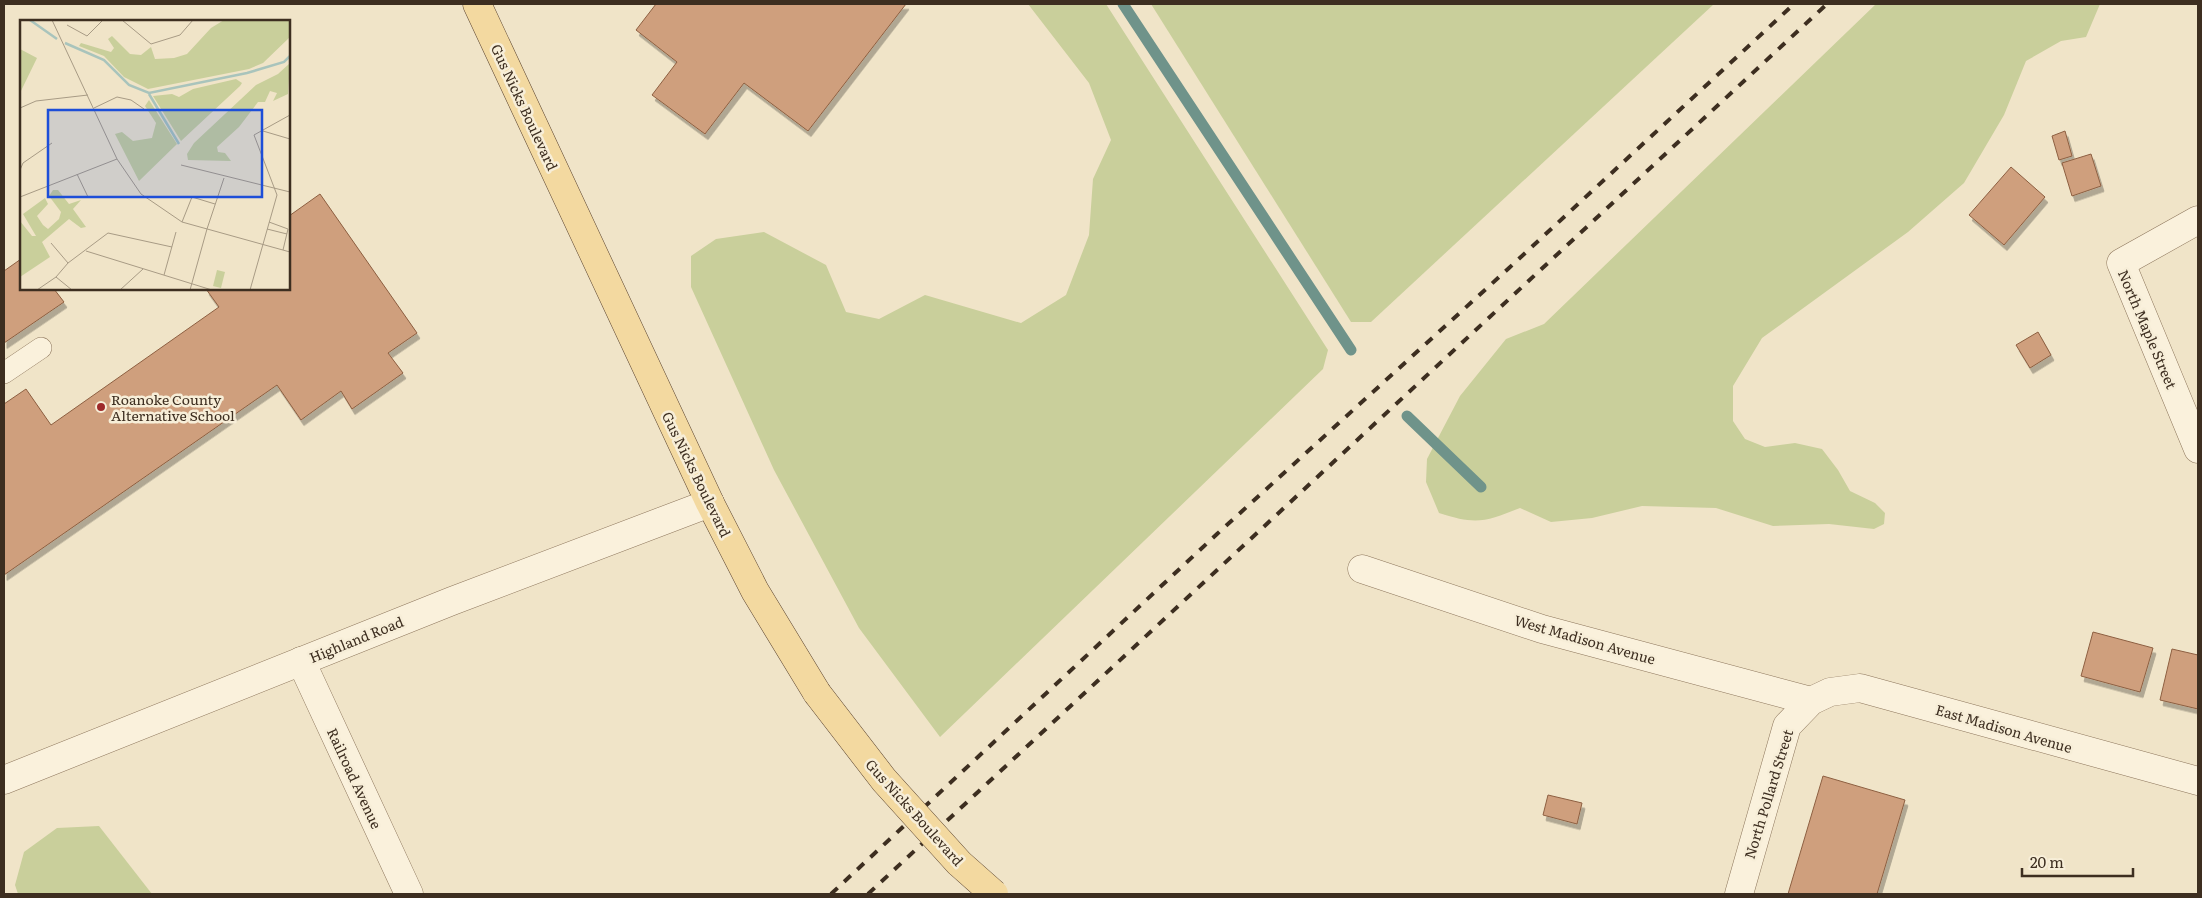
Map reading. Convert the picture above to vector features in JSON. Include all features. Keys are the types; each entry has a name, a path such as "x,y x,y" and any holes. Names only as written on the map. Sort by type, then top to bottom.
{"main road":[{"name":"Gus Nicks Boulevard","path":"477,4 710,503 755,592 817,693 884,780 960,863 994,894"}],"street":[{"name":"North Maple Street","path":"2198,220 2121,263 2198,449"},
{"name":"Highland Road","path":"4,780 452,601 710,503"},
{"name":"West Madison Avenue","path":"1362,569 1542,629 1811,701"},
{"name":"Railroad Avenue","path":"301,661 409,894"},
{"name":"East Madison Avenue","path":"1811,701 1830,692 1860,688 2198,782"},
{"name":"North Pollard Street","path":"1739,894 1787,726 1811,701"}],"lane":[{"path":"4,373 41,348"}],"green space":[{"path":"1028,4 1106,4 1328,350 1323,369 940,737 859,628 774,470 691,287 691,256 716,239 764,232 826,265 846,312 879,319 925,295 1021,323 1066,295 1089,235 1093,179 1111,140 1089,83"},
{"path":"1151,4 1714,4 1371,322 1351,322"},
{"path":"1876,4 2100,4 2086,37 2061,41 2026,61 2004,115 1964,183 1908,232 1762,338 1733,386 1733,421 1745,439 1765,447 1795,443 1822,449 1838,470 1850,491 1875,503 1885,513 1884,524 1874,529 1829,524 1773,526 1716,508 1642,506 1592,518 1551,522 1520,508 1489,519 1480,520 1462,519 1439,513 1426,482 1427,459 1460,396 1506,339 1544,324"},
{"path":"99,826 152,894 18,894 15,885 24,852 57,828"}],"building":[{"path":"656,4 906,4 808,131 744,83 705,134 652,95 677,62 636,30"},
{"path":"2065,131 2072,156 2059,160 2052,136"},
{"path":"2091,154 2101,186 2072,196 2062,163"},
{"path":"2011,167 2045,197 2004,245 1969,215"},
{"path":"320,194 417,333 388,353 403,373 352,409 341,391 301,420 277,385 4,575 4,404 26,389 51,425 219,307 207,290 290,290 290,215"},
{"path":"20,260 20,290 55,290 64,302 4,343 4,271"},
{"path":"2038,332 2051,355 2030,368 2016,345"},
{"path":"2093,632 2153,648 2140,692 2081,676"},
{"path":"2172,649 2198,655 2198,709 2160,700"},
{"path":"1823,776 1905,800 1877,894 1788,894"},
{"path":"1548,795 1582,803 1577,824 1543,815"}],"waterway":[{"path":"1123,4 1351,350"},
{"path":"1407,416 1481,487"}],"railway":[{"path":"831,894 1217,534 1509,268 1794,4"},
{"path":"868,894 1827,4"}],"place":[{"name":"Roanoke County Alternative School","path":"101,407"}]}
